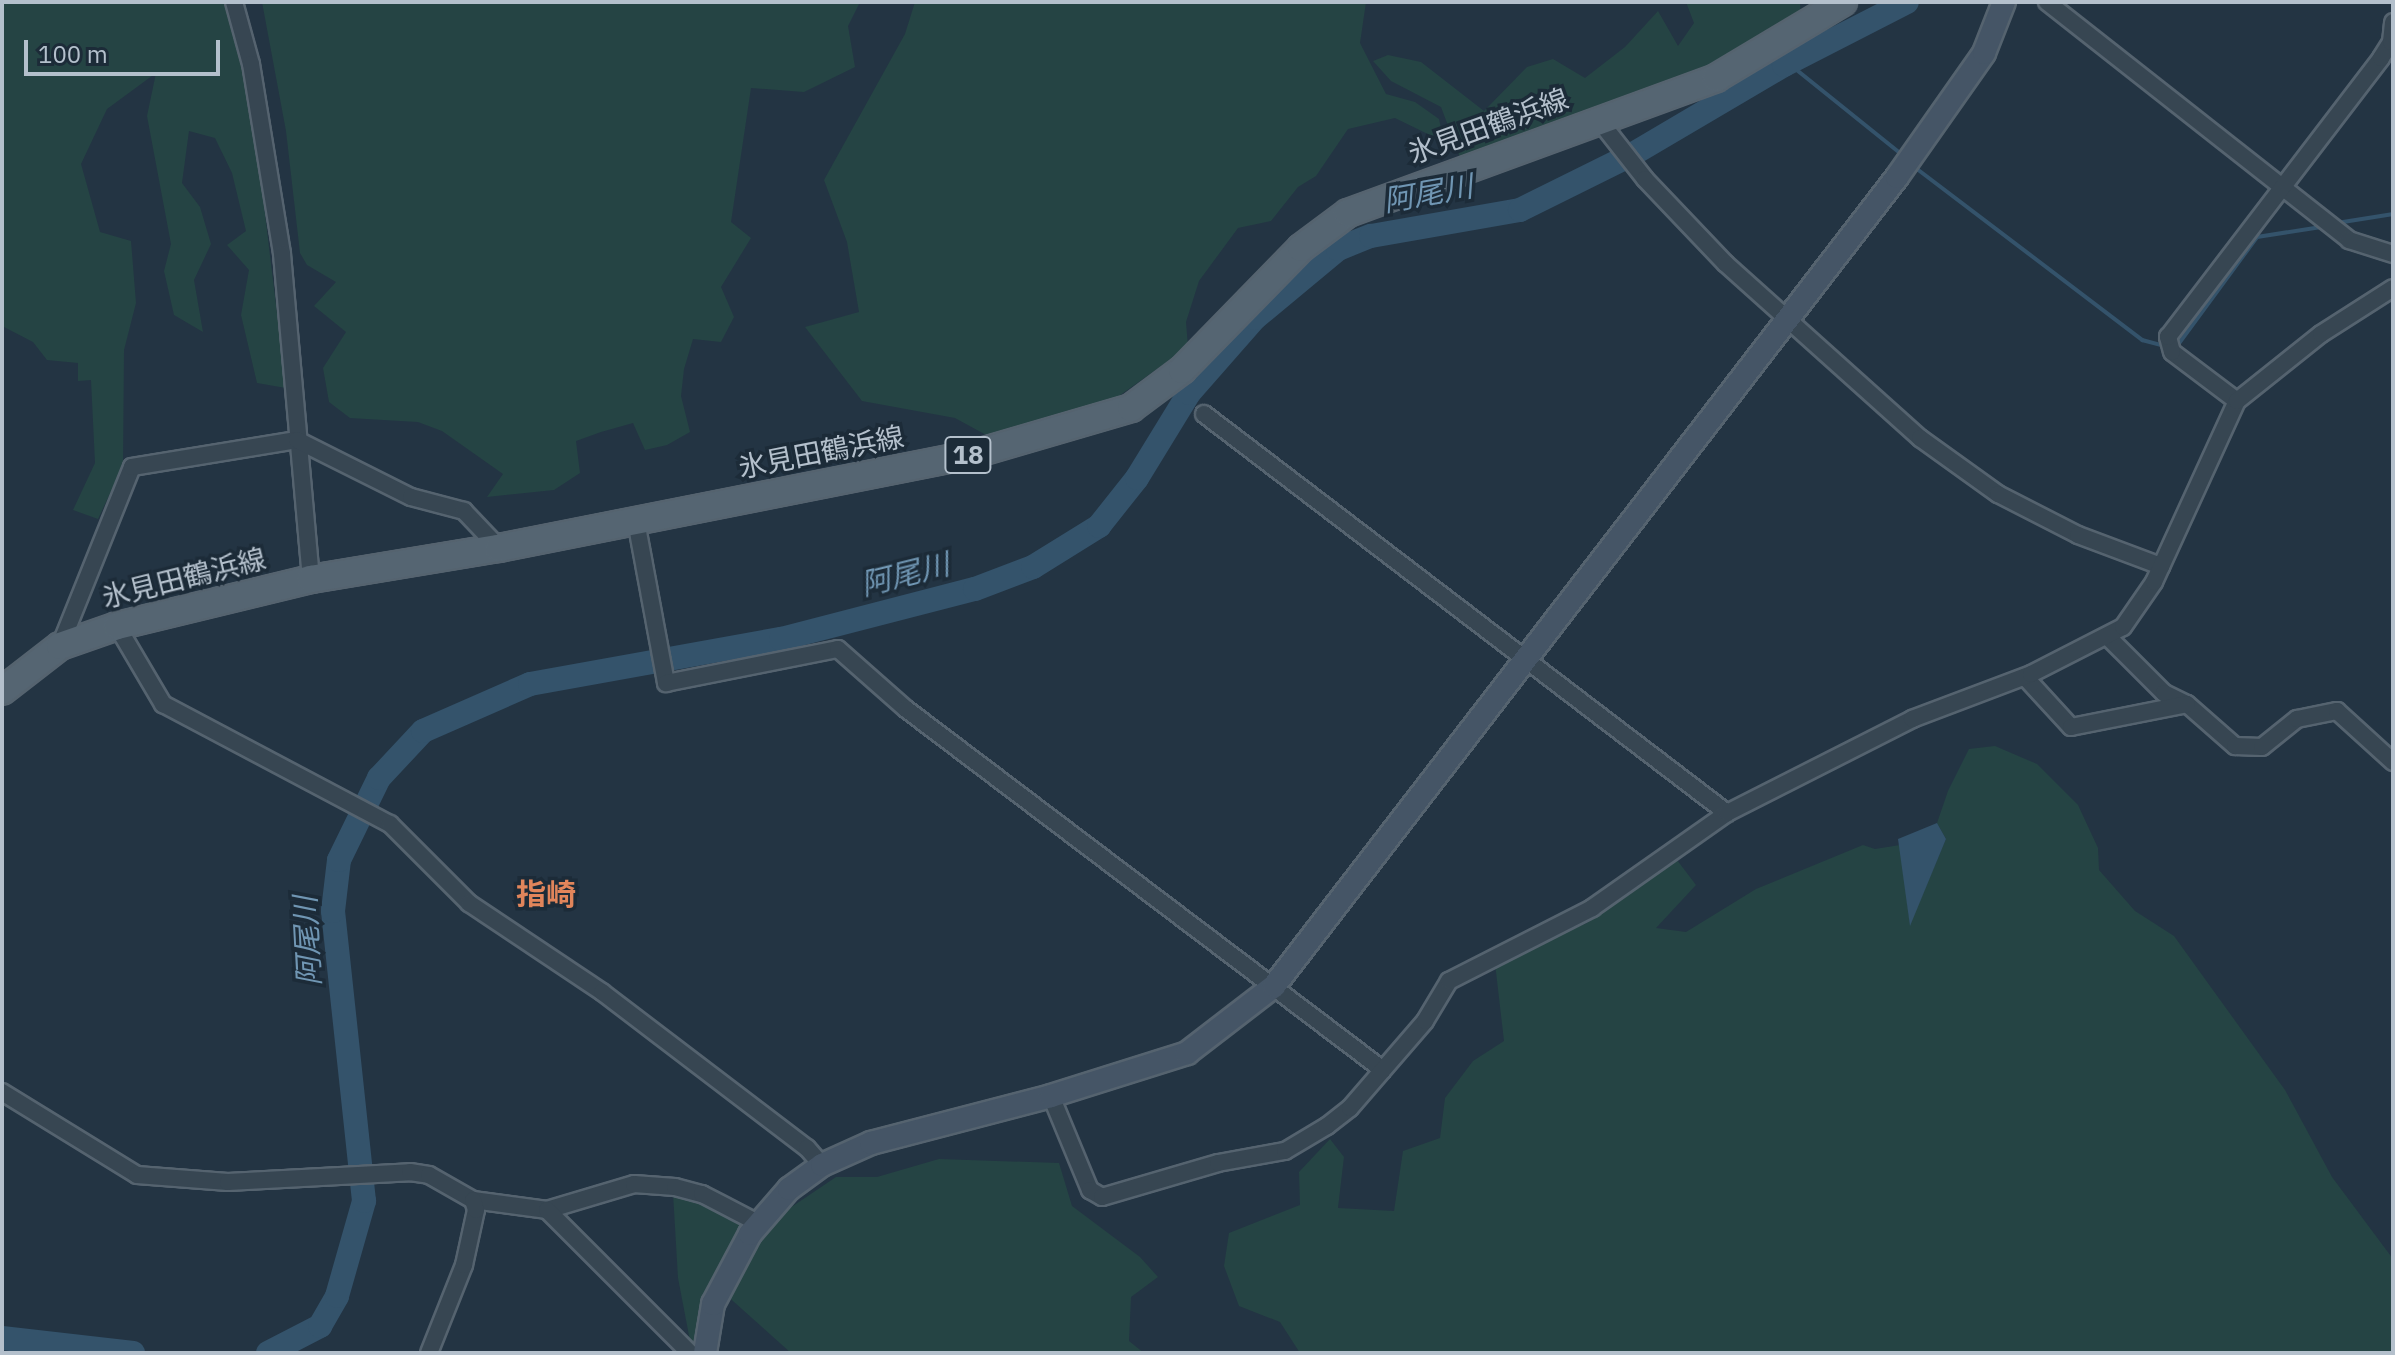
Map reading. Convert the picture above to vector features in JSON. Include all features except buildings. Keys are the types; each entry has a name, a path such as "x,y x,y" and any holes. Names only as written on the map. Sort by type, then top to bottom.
{"main road":[{"name":"氷見田鶴浜線","path":"3,689 60,646 117,626 311,579 499,548 974,454 1131,408 1182,370 1301,248 1348,213 1604,128 1742,66 1843,2"}],"street":[{"path":"234,2 251,64 282,254 311,579"},
{"path":"705,1353 713,1304 758,1223 822,1165 871,1143 1051,1096 1187,1053 1274,986 1961,90 1984,53 2004,2"},
{"path":"2047,2 2349,240 2393,254"},
{"path":"2237,401 2172,352 2168,337 2392,45 2393,22"},
{"path":"1604,128 1636,169 1787,320 1920,438 1998,494 2078,535 2161,566"},
{"path":"1051,1096 1090,1190 1102,1197 1218,1163 1285,1151 1350,1108 1425,1021 1449,981 1592,908 1727,813 1912,719 2025,677 2123,627 2145,600 2237,401 2321,334 2393,288"},
{"path":"1204,414 1727,813"},
{"path":"60,646 132,467 297,440 411,497 464,511 499,548"},
{"path":"636,521 653,626 666,683 838,649 906,709 1383,1070"},
{"path":"117,626 163,704 397,830 469,903 602,992 807,1148 822,1165"},
{"path":"2107,636 2164,693 2187,704 2235,746 2262,747 2297,719 2337,711 2393,762"},
{"path":"2025,677 2071,727 2187,704"},
{"path":"2,1092 137,1175 228,1182 395,1171 429,1175 473,1200 547,1210 634,1184 702,1194 758,1223"},
{"path":"429,1353 464,1265 476,1210 473,1200"},
{"path":"547,1210 690,1353"}],"green space":[{"path":"2,2 226,2 252,106 286,388 257,383 241,315 249,270 227,245 246,231 232,173 215,138 189,131 182,183 200,207 211,244 194,280 203,332 174,315 164,271 171,244 147,116 156,73 107,109 81,164 100,232 131,241 136,303 124,350 123,466 98,519 73,510 95,463 91,380 78,381 78,363 47,360 33,342 2,326"},
{"path":"262,2 860,2 848,26 855,67 804,92 751,88 731,222 751,238 721,287 734,317 721,342 693,339 684,369 681,396 690,432 667,445 645,450 633,423 601,432 576,441 580,473 554,490 487,497 503,474 442,431 418,422 350,418 329,402 323,368 346,332 314,306 336,282 307,265 300,253 286,131"},
{"path":"915,2 1366,2 1360,43 1386,94 1415,102 1439,119 1444,142 1395,118 1348,129 1316,176 1298,187 1271,221 1238,228 1199,281 1186,322 1188,347 1102,408 999,442 955,418 862,401 805,327 859,312 847,242 824,180 905,34"},
{"path":"1686,2 1800,2 1801,21 1735,57 1461,160 1441,107 1391,81 1373,61 1388,55 1421,62 1484,111 1527,67 1553,59 1585,78 1625,47 1658,11 1678,46 1694,23"},
{"path":"1995,746 2037,764 2078,805 2098,848 2099,870 2135,911 2174,936 2285,1090 2332,1177 2393,1259 2393,1353 1300,1353 1280,1322 1239,1306 1224,1266 1229,1233 1300,1205 1299,1172 1330,1139 1344,1157 1338,1208 1394,1211 1403,1151 1440,1138 1445,1098 1473,1061 1504,1041 1495,963 1587,923 1677,860 1696,885 1656,928 1686,932 1756,889 1863,845 1875,849 1900,845 1910,924 1946,839 1937,823 1948,791 1969,749"},
{"path":"939,1159 1059,1163 1072,1206 1140,1257 1158,1277 1131,1297 1129,1341 1144,1353 791,1353 724,1293 746,1253 790,1208 836,1177 877,1177"},
{"path":"673,1193 707,1200 746,1228 697,1352 691,1346 678,1278"}],"water":[{"path":"1937,823 1946,839 1910,926 1898,839"}],"waterway":[{"name":"阿尾川","path":"268,1353 320,1326 337,1296 364,1201 333,911 339,860 379,778 423,731 530,684 781,639 975,589 1033,567 1099,526 1137,478 1189,393 1255,318 1338,249 1371,236 1520,210 1633,154 1784,65 1907,2"},
{"path":"1788,63 1900,153"},
{"path":"1917,169 2142,340 2161,345"},
{"path":"2343,222 2393,214"},
{"path":"2177,346 2257,237 2321,227"},
{"name":"阿尾川","path":"2,1338 133,1353"}],"district":[{"name":"指崎","path":"546,894"}]}
